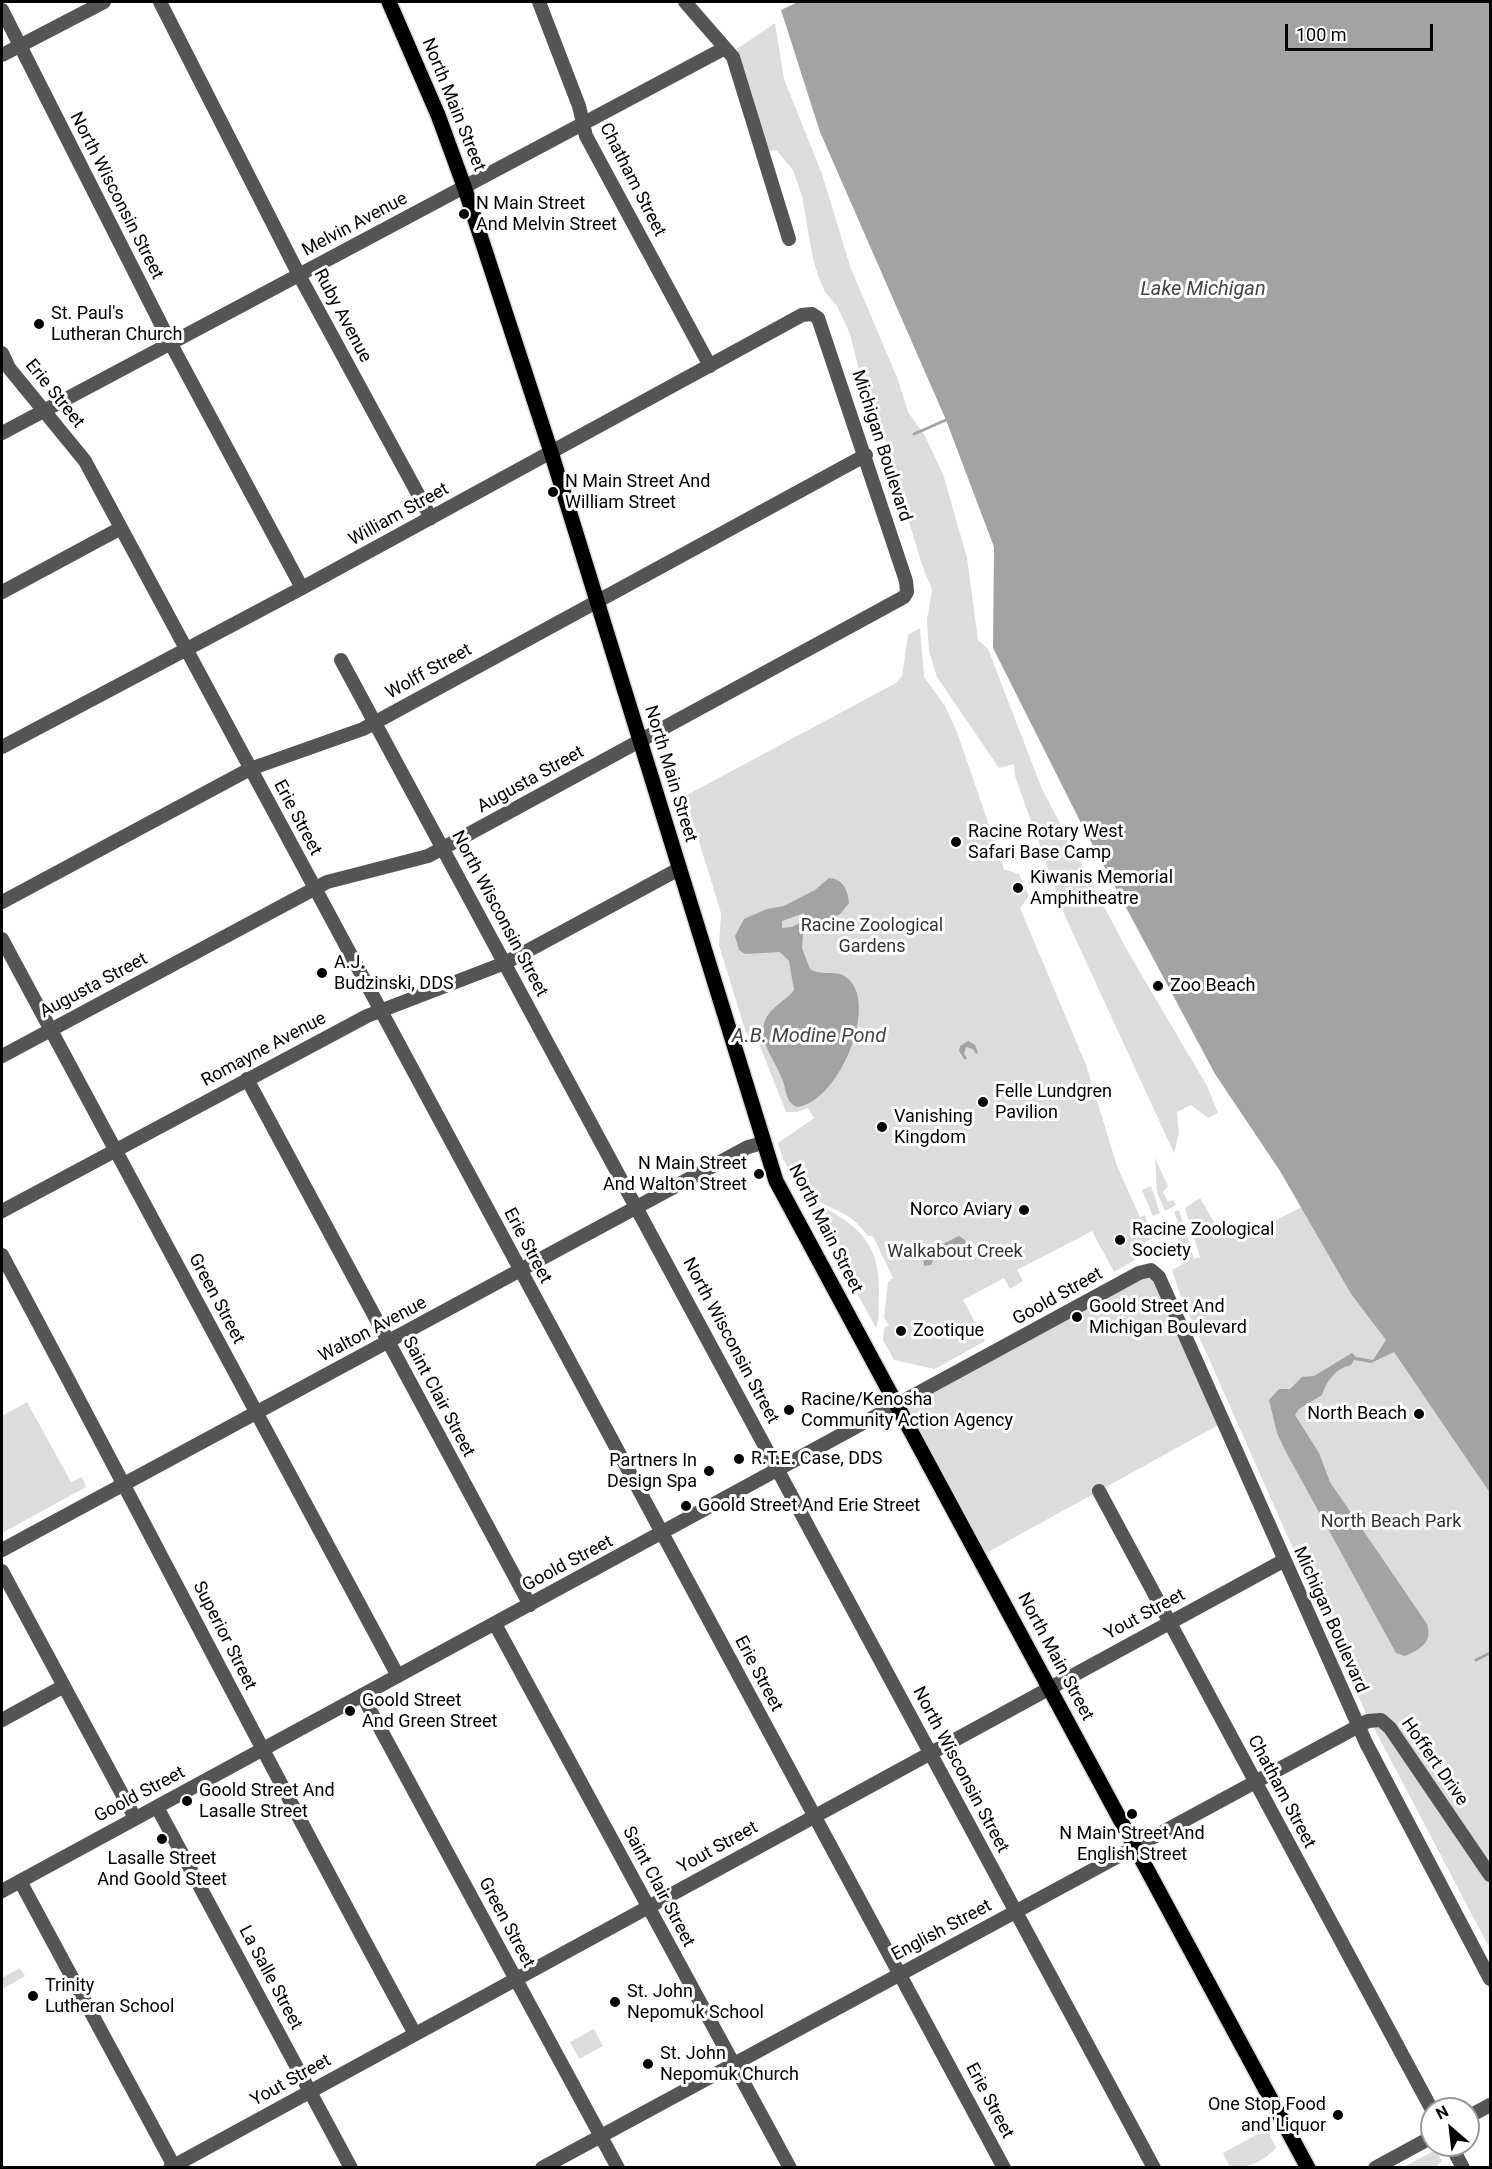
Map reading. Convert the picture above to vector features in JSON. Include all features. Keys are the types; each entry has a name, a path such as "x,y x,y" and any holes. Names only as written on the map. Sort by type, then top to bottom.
{"main road":[{"name":"North Main Street","path":"389,2 438,115 464,186 551,452 763,1143 784,1198 1308,2168"}],"street":[{"path":"2,55 104,2"},
{"name":"Ruby Avenue","path":"160,2 300,275 431,518"},
{"name":"Chatham Street","path":"539,2 586,136 710,366"},
{"path":"685,2 733,57 789,239"},
{"name":"North Wisconsin Street","path":"2,10 171,344 302,588"},
{"name":"Melvin Avenue","path":"2,433 725,48"},
{"name":"William Street","path":"2,747 302,588 802,315 812,314"},
{"name":"Michigan Boulevard","path":"812,314 818,319 866,455 906,581 907,592"},
{"name":"Erie Street","path":"2,353 9,368 85,461 1004,2168"},
{"name":"Wolff Street","path":"2,902 250,769 375,722 866,455"},
{"path":"2,592 121,528"},
{"name":"Augusta Street","path":"2,1056 327,882 428,856 899,600 907,592"},
{"name":"North Wisconsin Street","path":"341,660 1154,2168"},
{"name":"Romayne Avenue","path":"2,1211 380,1009 505,963 679,869"},
{"name":"Green Street","path":"2,939 398,1676"},
{"name":"Saint Clair Street","path":"247,1079 530,1605"},
{"name":"Walton Avenue","path":"2,1550 748,1147 763,1143"},
{"name":"Superior Street","path":"2,1255 125,1484 262,1750 415,2034"},
{"name":"Michigan Boulevard","path":"1151,1270 1159,1277 1283,1561 1358,1725 1491,1979"},
{"name":"Goold Street","path":"2,1891 662,1534 1138,1273 1151,1270"},
{"name":"Chatham Street","path":"1099,1491 1425,2097"},
{"name":"Yout Street","path":"173,2167 1283,1561"},
{"path":"2,1572 135,1818"},
{"name":"Saint Clair Street","path":"495,1623 790,2168"},
{"path":"2,1720 63,1686"},
{"name":"Green Street","path":"362,1695 618,2168"},
{"name":"Hoffert Drive","path":"1358,1725 1374,1719 1381,1720 1390,1728 1491,1875"},
{"name":"English Street","path":"542,2168 1358,1725"},
{"name":"La Salle Street","path":"157,1806 351,2168"},
{"path":"20,1881 173,2167"},
{"path":"1375,2168 1420,2144"}],"green space":[{"path":"775,23 784,79 822,174 850,266 898,380 908,412 925,436 943,474 967,558 978,640 988,649 1042,789 1128,952 1207,1086 1218,1113 1208,1118 1191,1105 1177,1112 1179,1133 1174,1153 1065,916 1015,776 1014,764 999,768 937,677 929,651 927,620 932,590 922,565 887,448 882,423 872,411 863,386 850,334 837,306 825,292 819,278 813,259 802,196 793,170 776,150 767,152 737,49"},
{"name":"Racine Zoological Gardens","path":"920,628 924,677 945,706 957,732 1004,869 1019,874 1029,896 1020,908 1086,1065 1117,1166 1140,1217 1145,1215 1152,1239 1145,1242 1150,1251 1114,1272 1092,1231 1017,1270 1023,1281 1010,1289 1004,1278 963,1300 985,1341 935,1369 894,1360 883,1340 884,1328 889,1325 884,1318 888,1282 893,1278 873,1236 868,1236 848,1216 806,1192 790,1173 783,1158 778,1143 814,1118 808,1108 797,1112 786,1112 754,1031 752,1041 746,1033 719,945 721,913 685,796 896,683 902,676 908,635"},
{"path":"1155,1158 1168,1186 1163,1192 1168,1202 1173,1200 1176,1205 1165,1211 1157,1192"},
{"path":"1151,1186 1160,1213 1153,1216 1142,1190"},
{"name":"North Beach Park","path":"1200,1198 1223,1237 1237,1239 1302,1207 1351,1294 1387,1340 1490,1493 1490,1949 1365,1711 1178,1289 1172,1270 1189,1261 1171,1225 1178,1222 1174,1212 1179,1210 1194,1259 1200,1257 1185,1208"},
{"path":"808,1199 851,1225 870,1246 878,1276 876,1328 806,1200"},
{"path":"1151,1270 1222,1423 979,1557 896,1405"},
{"path":"27,1402 71,1482 82,1477 86,1487 2,1533 2,1416"},
{"path":"20,1968 25,1976 2,1989 2,1978"},
{"path":"594,2029 603,2046 579,2059 570,2042"},
{"path":"1267,2129 1276,2148 1255,2163 1230,2167 1223,2153"},
{"path":"1422,2157 1440,2157 1442,2161 1436,2167 1403,2167"}],"water":[{"name":"Lake Michigan","path":"798,2 1490,2 1490,1493 1394,1352 1371,1363 1354,1360 1351,1365 1340,1369 1332,1376 1322,1395 1299,1409 1295,1415 1319,1453 1330,1482 1427,1624 1427,1641 1420,1648 1405,1656 1396,1653 1286,1452 1277,1433 1269,1400 1279,1389 1290,1389 1302,1377 1314,1376 1352,1353 1356,1357 1373,1360 1386,1340 1351,1294 1280,1171 1215,1074 1082,825 993,648 994,547 946,420 820,132 781,10"},
{"name":"A.B. Modine Pond","path":"829,878 838,880 844,886 849,903 840,914 803,934 802,948 810,969 821,973 837,973 852,983 858,997 859,1015 848,1056 838,1074 812,1102 797,1107 788,1099 763,1036 767,1016 794,990 789,961 780,952 745,954 739,950 735,936 744,919 767,909 784,906 815,890","holes":["804,913 805,920 792,927 782,928 782,921"]},
{"path":"968,1041 975,1045 978,1053 966,1047 964,1054 967,1058 965,1060 959,1051 960,1046"},
{"path":"959,1236 965,1240 967,1249 958,1255 935,1256 931,1265 924,1266 923,1254"}],"waterway":[{"path":"914,434 946,420"},
{"path":"1476,1660 1490,1653"}],"place":[{"name":"N Main Street And Melvin Street","path":"464,214"},
{"name":"St. Paul's Lutheran Church","path":"39,324"},
{"name":"N Main Street And William Street","path":"553,492"},
{"name":"Racine Rotary West Safari Base Camp","path":"956,842"},
{"name":"Kiwanis Memorial Amphitheatre","path":"1018,888"},
{"name":"A.J. Budzinski, DDS","path":"322,973"},
{"name":"Zoo Beach","path":"1158,986"},
{"name":"Felle Lundgren Pavilion","path":"983,1102"},
{"name":"Vanishing Kingdom","path":"882,1127"},
{"name":"N Main Street And Walton Street","path":"759,1174"},
{"name":"Norco Aviary","path":"1024,1210"},
{"name":"Racine Zoological Society","path":"1120,1240"},
{"name":"Goold Street And Michigan Boulevard","path":"1077,1317"},
{"name":"Zootique","path":"901,1331"},
{"name":"Racine/Kenosha Community Action Agency","path":"789,1410"},
{"name":"North Beach","path":"1419,1414"},
{"name":"R.T.E. Case, DDS","path":"739,1459"},
{"name":"Partners In Design Spa","path":"709,1471"},
{"name":"Goold Street And Erie Street","path":"686,1506"},
{"name":"Goold Street And Green Street","path":"350,1711"},
{"name":"Goold Street And Lasalle Street","path":"187,1801"},
{"name":"N Main Street And English Street","path":"1132,1814"},
{"name":"Lasalle Street And Goold Steet","path":"162,1839"},
{"name":"Trinity Lutheran School","path":"33,1996"},
{"name":"St. John Nepomuk School","path":"615,2002"},
{"name":"St. John Nepomuk Church","path":"648,2064"},
{"name":"One Stop Food and Liquor","path":"1338,2115"}],"park label":[{"name":"Walkabout Creek","path":"955,1252"}]}
